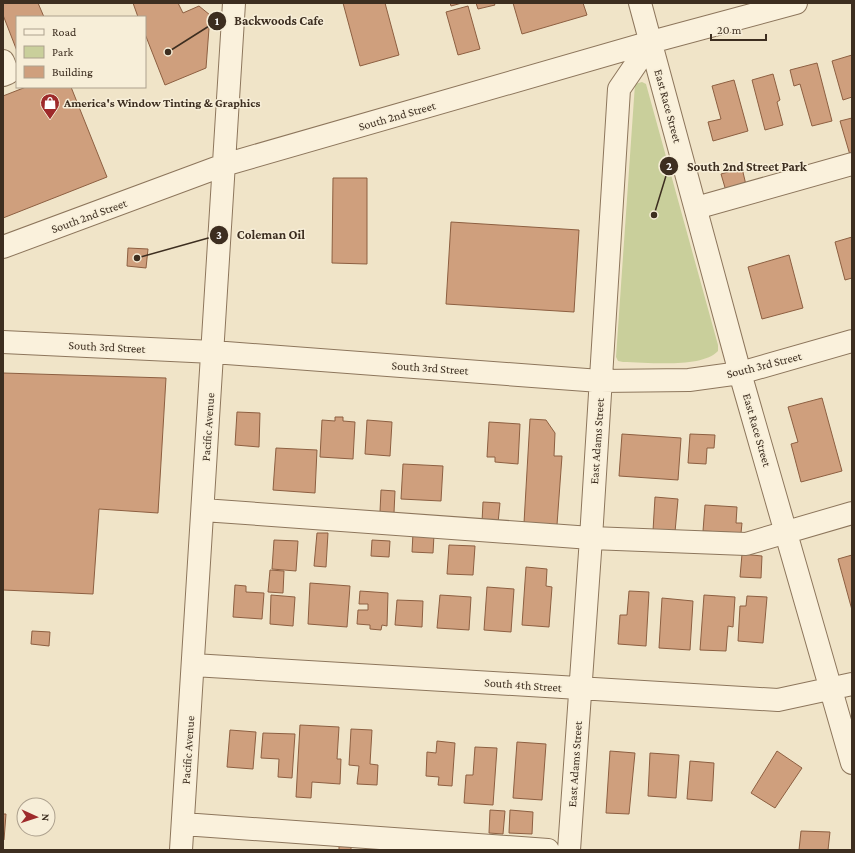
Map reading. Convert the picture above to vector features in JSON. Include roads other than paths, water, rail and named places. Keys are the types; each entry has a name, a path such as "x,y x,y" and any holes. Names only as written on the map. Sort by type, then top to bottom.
{"street":[{"name":"Pacific Avenue","path":"181,850 234,3"},
{"name":"East Race Street","path":"640,3 740,373 786,531 842,687 852,763"},
{"name":"South 2nd Street","path":"3,247 224,165 651,42 796,3"},
{"name":"East Adams Street","path":"569,850 591,538 619,89 651,42"},
{"path":"3,61 8,73 3,75"},
{"path":"696,208 852,164"},
{"name":"South 3rd Street","path":"3,342 213,352 600,381 689,380 740,373 852,341"},
{"path":"202,510 591,538 746,544 786,531 852,513"},
{"name":"South 4th Street","path":"193,665 778,700 842,687"},
{"path":"183,824 548,850"}],"place":[{"name":"Backwoods Cafe","path":"168,52"},
{"name":"America's Window Tinting & Graphics","path":"50,120"},
{"name":"South 2nd Street Park","path":"654,215"},
{"name":"Coleman Oil","path":"137,258"}]}
